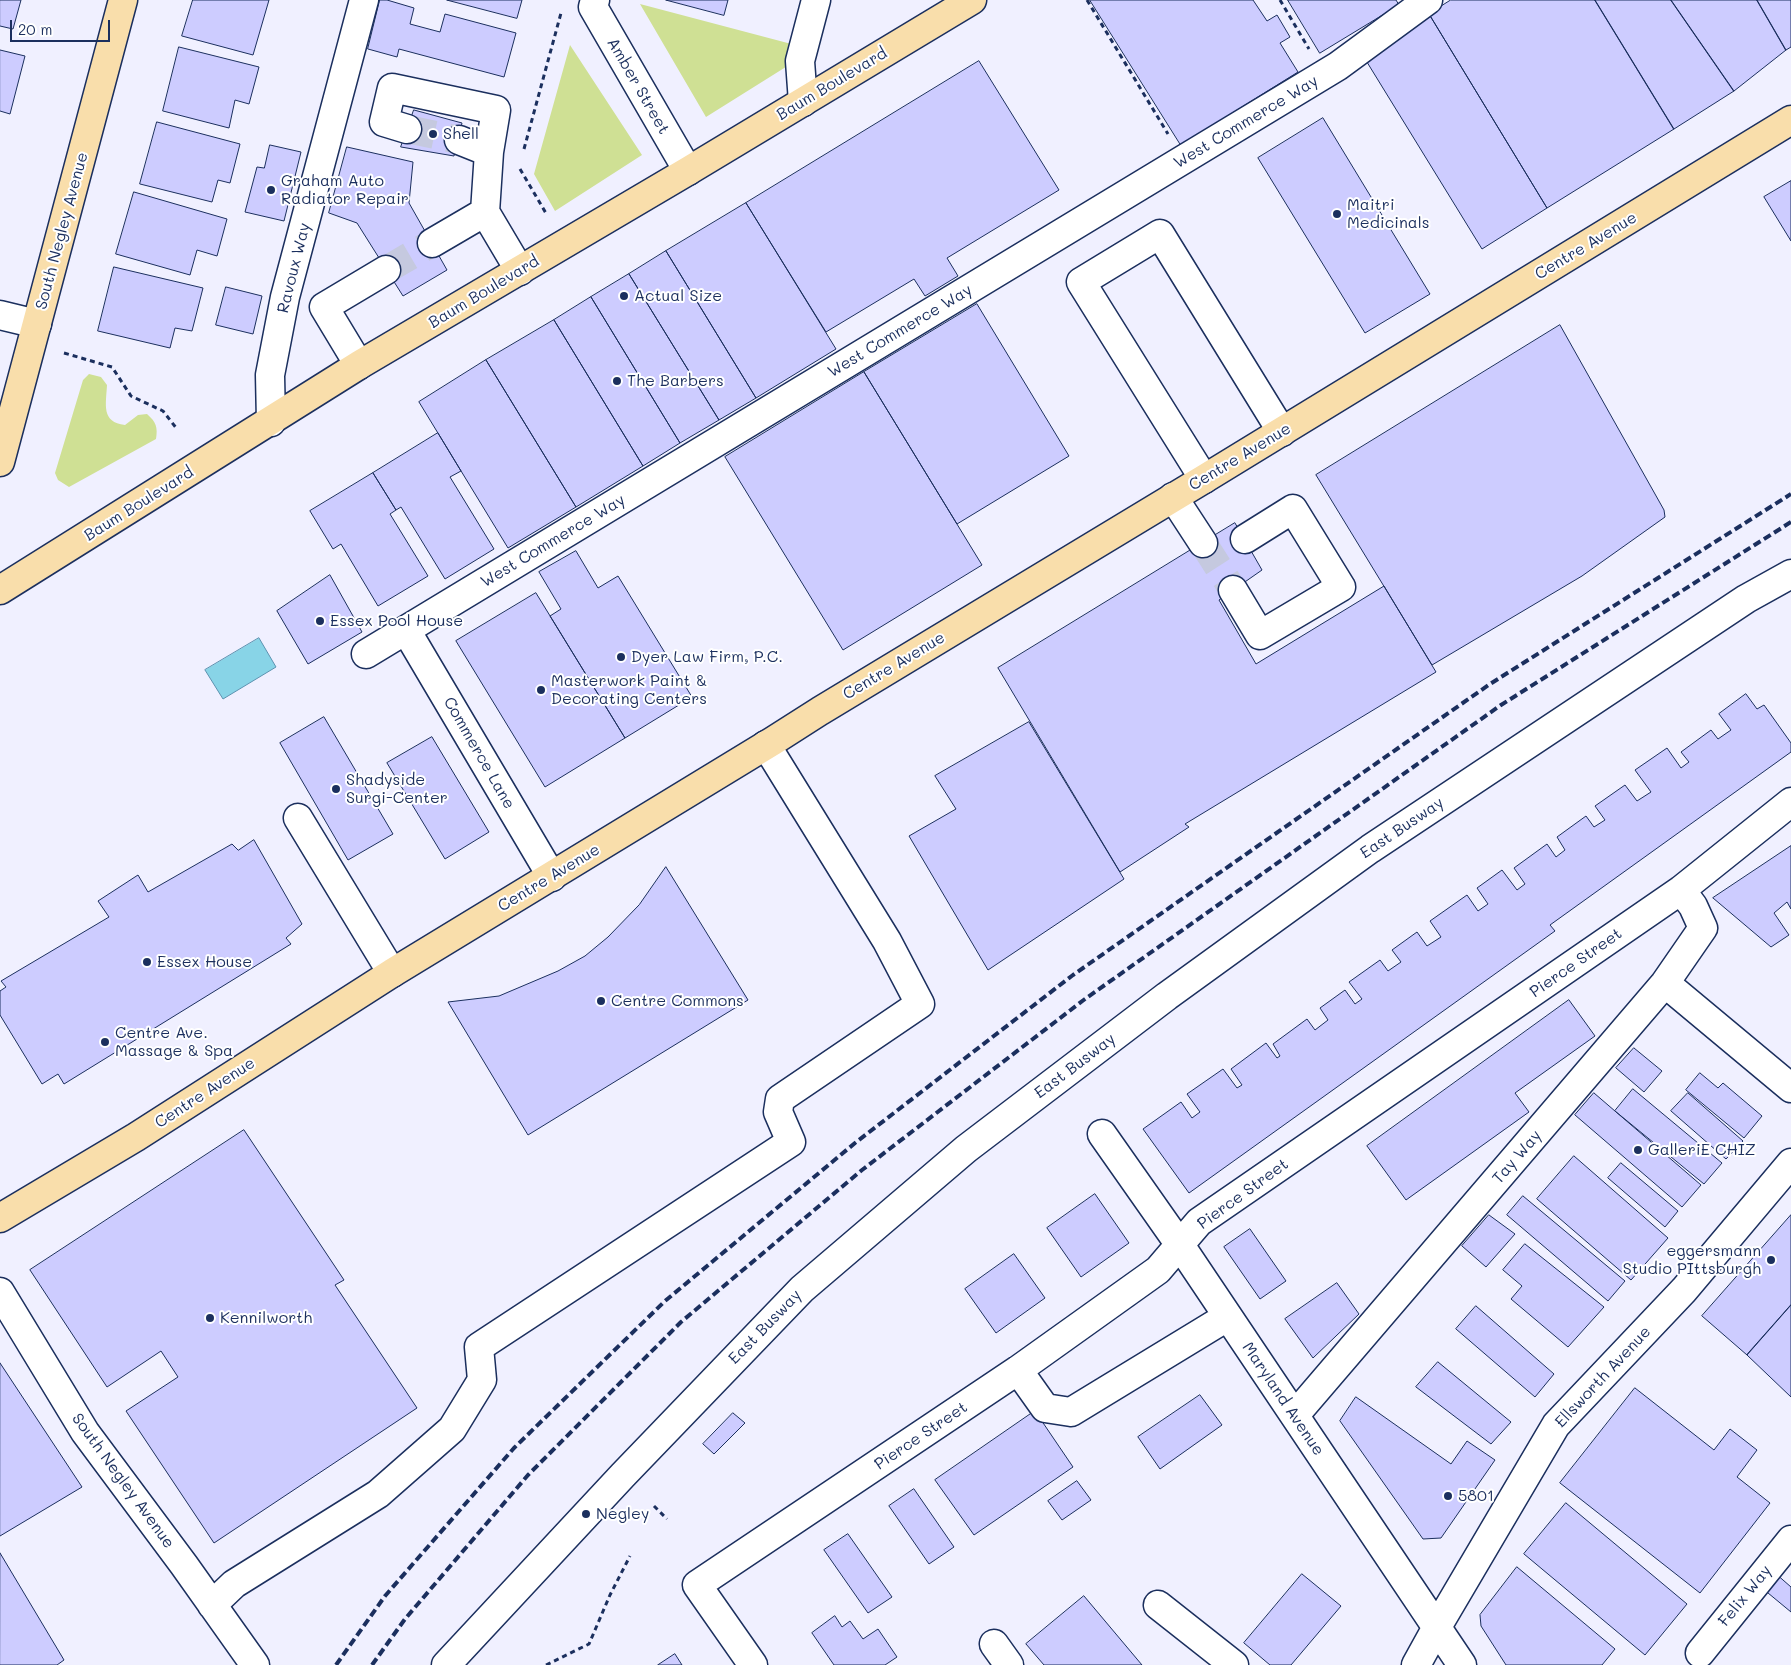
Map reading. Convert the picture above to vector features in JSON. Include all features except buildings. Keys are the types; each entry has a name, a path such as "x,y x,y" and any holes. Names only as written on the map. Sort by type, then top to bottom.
{"main road":[{"name":"South Negley Avenue","path":"0,462 123,0"},
{"name":"Baum Boulevard","path":"0,590 271,422 359,365 688,171 972,0"},
{"name":"Centre Avenue","path":"0,1218 136,1136 392,973 1791,120"}],"street":[{"name":"Ravoux Way","path":"271,422 270,375 285,297 364,0"},
{"name":"Amber Street","path":"595,0 593,7 688,171"},
{"path":"803,102 800,61 816,0"},
{"name":"West Commerce Way","path":"366,654 1338,66 1428,0"},
{"path":"407,129 384,122 392,88 496,110 489,152 485,212 520,271"},
{"path":"459,140 489,152"},
{"path":"432,243 485,212"},
{"path":"1204,479 1082,282 1128,253 1160,234 1282,432"},
{"path":"324,307 386,270"},
{"path":"285,297 324,307 359,365"},
{"path":"0,314 37,324"},
{"path":"1173,497 1203,543"},
{"path":"1233,590 1260,635 1341,587 1294,509 1245,539"},
{"name":"East Busway","path":"446,1665 623,1475 802,1289 966,1149 1167,996 1370,850 1738,605 1791,574"},
{"name":"Commerce Lane","path":"406,630 552,877"},
{"path":"212,1604 234,1584 378,1494 452,1429 482,1380 479,1347 791,1142 778,1112 780,1099 920,1004 888,941 766,746"},
{"name":"Pierce Street","path":"753,1665 697,1585 1018,1370 1158,1270 1199,1222 1681,890 1791,802"},
{"path":"298,818 392,973"},
{"name":"Tay Way","path":"1295,1415 1665,984 1704,928 1693,906 1681,890"},
{"path":"1665,984 1791,1088"},
{"name":"Maryland Avenue","path":"1102,1134 1180,1245 1462,1665"},
{"name":"Ellsworth Avenue","path":"1416,1665 1556,1425 1684,1290 1791,1163"},
{"name":"South Negley Avenue","path":"0,1292 85,1432 255,1665"},
{"path":"1018,1370 1046,1408 1071,1412 1227,1317"},
{"name":"Felix Way","path":"1700,1653 1791,1540"},
{"path":"1158,1605 1234,1665"}],"path":[{"path":"1087,0 1184,160"},
{"path":"1280,0 1325,74"},
{"path":"521,158 562,12"},
{"path":"518,167 547,215"},
{"path":"64,353 112,367 131,396 164,410 177,429"},
{"path":"654,1506 667,1519"},
{"path":"546,1665 589,1644 630,1556"}],"green space":[{"path":"640,4 799,46 789,65 706,117"},
{"path":"570,45 642,155 555,211 534,174"},
{"path":"89,374 101,377 107,385 106,406 108,416 112,420 125,425 138,415 147,414 156,425 156,439 69,487 58,480 55,473 83,380"}],"water":[{"path":"259,638 276,667 223,699 205,670"}],"tunnel":[{"path":"407,129 459,140"},
{"path":"386,270 432,243"},
{"path":"1203,543 1233,590"}],"railway":[{"path":"336,1665 385,1596 514,1448 665,1301 855,1143 1073,975 1490,684 1791,494"},
{"path":"372,1665 405,1619 528,1475 681,1322 862,1170 1085,999 1501,705 1791,522"}],"place":[{"name":"Shell","path":"433,134"},
{"name":"Graham Auto Radiator Repair","path":"271,190"},
{"name":"Maitri Medicinals","path":"1337,214"},
{"name":"Actual Size","path":"624,296"},
{"name":"The Barbers","path":"617,381"},
{"name":"Essex Pool House","path":"320,621"},
{"name":"Dyer Law Firm, P.C.","path":"621,657"},
{"name":"Masterwork Paint & Decorating Centers","path":"541,690"},
{"name":"Shadyside Surgi-Center","path":"336,789"},
{"name":"Essex House","path":"147,962"},
{"name":"Centre Commons","path":"601,1001"},
{"name":"Centre Ave. Massage & Spa","path":"105,1042"},
{"name":"GalleriE CHIZ","path":"1638,1150"},
{"name":"eggersmann Studio PIttsburgh","path":"1771,1260"},
{"name":"Kennilworth","path":"210,1318"},
{"name":"5801","path":"1448,1496"},
{"name":"Negley","path":"586,1514"}]}
